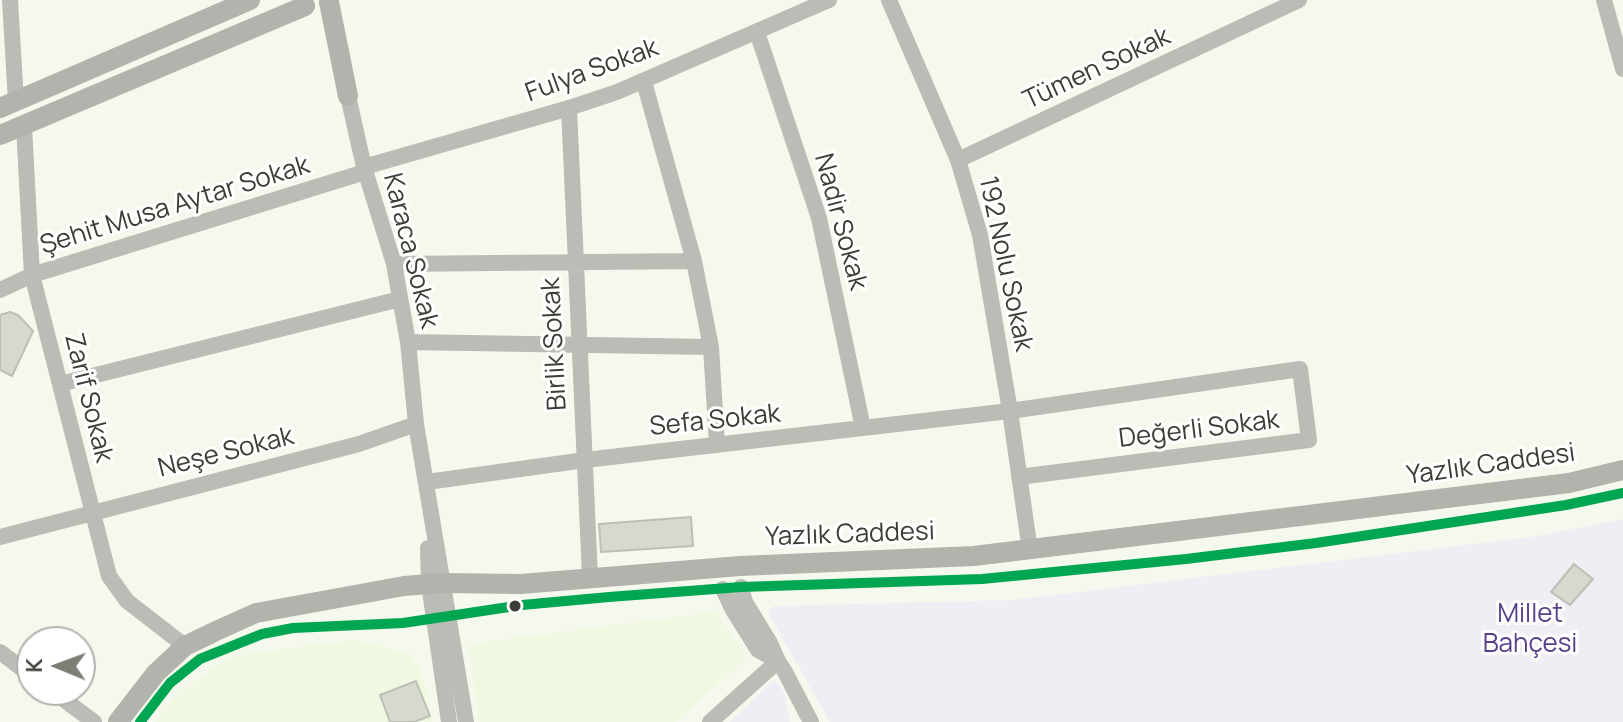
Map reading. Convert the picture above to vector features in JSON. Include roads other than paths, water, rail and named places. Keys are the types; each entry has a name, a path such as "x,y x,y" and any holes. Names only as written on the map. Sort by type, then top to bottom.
{"main road":[{"path":"8,105 250,0"},
{"path":"0,135 315,3 348,96"},
{"name":"Yazlık Caddesi","path":"118,722 156,673 185,646 256,613 435,583 521,584 740,566 943,558 1030,551 1569,483 1623,470"}],"street":[{"path":"8,105 10,0"},
{"name":"Fulya Sokak","path":"364,169 569,108 644,82 829,0"},
{"name":"192 Nolu Sokak","path":"889,0 958,160 980,235 1030,551"},
{"name":"Tümen Sokak","path":"958,160 1299,0"},
{"path":"1623,1 1605,3 1623,69"},
{"name":"Nadir Sokak","path":"757,32 819,218 863,428"},
{"path":"644,82 694,261 711,347 717,445"},
{"name":"Karaca Sokak","path":"348,96 364,169 394,264 408,342 435,583"},
{"name":"Birlik Sokak","path":"569,108 590,577"},
{"name":"Zarif Sokak","path":"24,126 32,275 109,576 127,601 185,646"},
{"name":"Şehit Musa Aytar Sokak","path":"0,290 32,275 364,169"},
{"path":"394,264 694,261"},
{"path":"60,384 400,299"},
{"path":"408,342 711,347"},
{"name":"Değerli Sokak","path":"1010,411 1300,369 1304,397 1309,440 1019,477"},
{"name":"Sefa Sokak","path":"425,474 585,460 1010,411"},
{"name":"Neşe Sokak","path":"0,537 359,444 416,424"},
{"path":"435,583 449,722"},
{"path":"435,583 466,722"},
{"path":"741,587 745,602 811,722"},
{"path":"723,589 758,650 778,661"},
{"path":"710,722 778,661"},
{"path":"72,706 94,722"}],"park label":[{"name":"Millet Bahçesi","path":"1530,630"}]}
